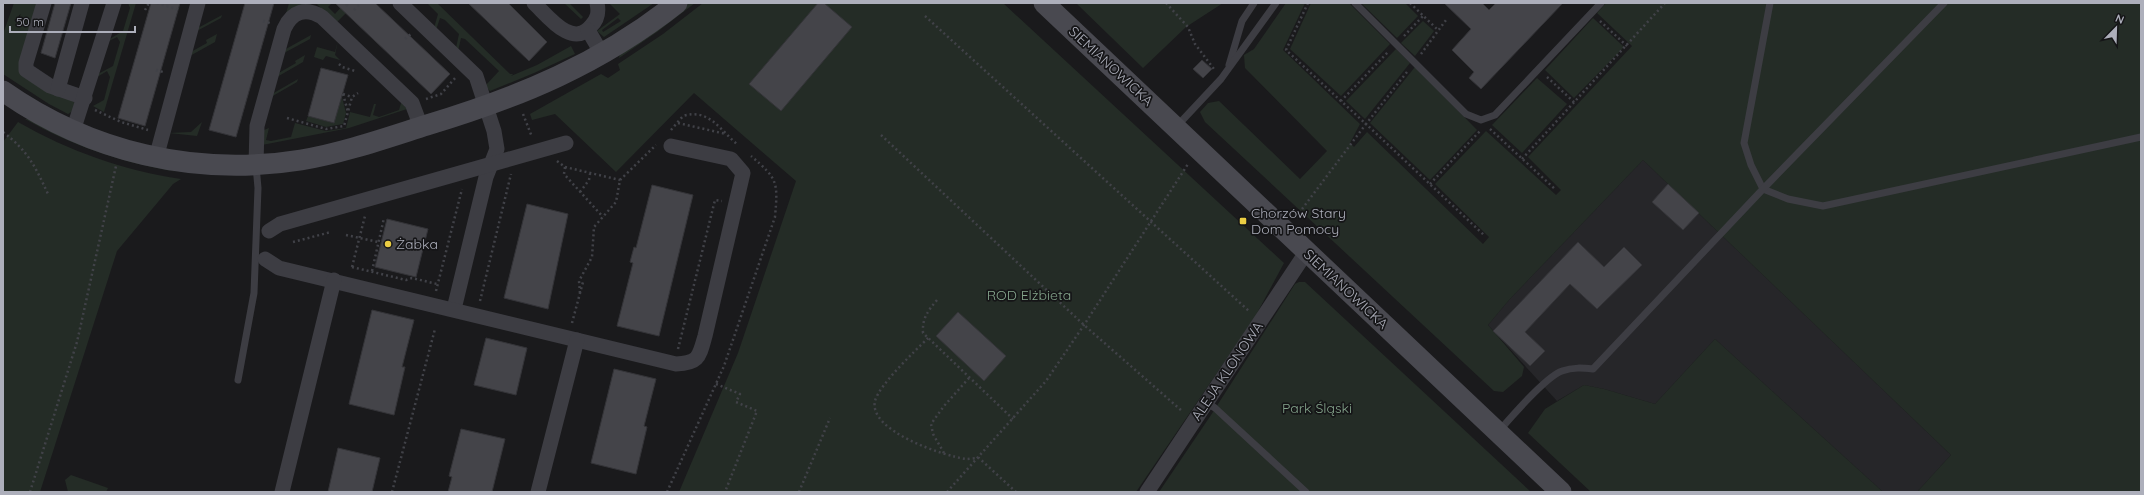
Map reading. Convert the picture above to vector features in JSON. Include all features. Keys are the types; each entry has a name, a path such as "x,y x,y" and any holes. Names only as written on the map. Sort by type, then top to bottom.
{"street":[{"path":"44,3 26,68 29,73 87,105"},
{"path":"58,89 82,3"},
{"path":"73,131 87,105 114,3"},
{"path":"400,3 476,76 494,131 496,149 489,165 454,310"},
{"path":"534,3 563,31 576,34 588,30 598,16 597,3"},
{"path":"11,97 73,131 108,145 156,158 208,164 256,165 302,160 487,107 543,85 602,54 648,25 677,3"},
{"name":"SIEMIANOWICKA","path":"1044,3 1561,492"},
{"path":"156,158 193,7"},
{"path":"256,165 257,126 284,29 294,15 304,11 311,11 322,17 409,100 414,106 421,127"},
{"path":"588,30 602,54"},
{"path":"265,259 279,268 454,310 574,334 676,364 691,364 699,356 743,173 731,159 665,141"},
{"path":"269,231 280,224 566,144"},
{"name":"ALEJA KLONOWA","path":"1147,492 1307,251"},
{"path":"282,492 334,280"},
{"path":"538,492 574,334"}],"lane":[{"path":"1229,69 1242,21 1254,3"},
{"path":"1176,128 1229,69 1276,3"},
{"path":"1354,3 1466,114 1481,120 1495,115 1602,3"},
{"path":"1770,3 1744,143 1751,166 1763,189 1788,199 1823,206 2141,137"},
{"path":"1498,432 1549,379 1561,371 1576,368 1593,369 1763,189 1944,3"},
{"path":"238,380 254,293 258,188 256,165"},
{"path":"1206,402 1215,408 1306,492"}],"path":[{"path":"157,3 193,7"},
{"path":"354,10 361,3"},
{"path":"1166,3 1188,27 1195,44 1213,68"},
{"path":"1308,3 1286,50 1485,236"},
{"path":"1410,3 1438,30"},
{"path":"1522,159 1575,103 1665,3"},
{"path":"145,10 149,4"},
{"path":"1592,14 1627,46"},
{"path":"925,16 1260,322"},
{"path":"1399,40 1423,16"},
{"path":"1417,58 1446,20"},
{"path":"1341,101 1393,47"},
{"path":"340,64 342,67 357,72"},
{"path":"1539,69 1575,103"},
{"path":"1294,220 1408,71"},
{"path":"421,101 441,94 460,73"},
{"path":"287,118 326,129 344,126 352,97 358,93"},
{"path":"348,113 343,94 352,97"},
{"path":"87,105 92,109 121,122 151,131"},
{"path":"523,114 535,142"},
{"path":"580,293 579,281 592,257 594,227 616,202 620,180 665,141 680,118 688,114 707,116 724,129 726,134 742,148"},
{"path":"1481,120 1556,190"},
{"path":"1430,184 1479,131 1481,120"},
{"path":"678,123 726,134"},
{"path":"3,132 26,151 48,194"},
{"path":"881,135 1084,325 1193,421"},
{"path":"667,492 716,384 774,217 776,195 774,179 769,172 747,153"},
{"path":"555,159 565,167 620,180"},
{"path":"30,492 77,342 116,162"},
{"path":"947,492 979,458 1046,381 1084,325 1189,162"},
{"path":"565,167 564,174 603,217"},
{"path":"479,305 512,170"},
{"path":"435,294 468,172"},
{"path":"580,192 589,180 590,174"},
{"path":"677,353 715,200 728,202"},
{"path":"351,273 365,216 363,212"},
{"path":"372,271 384,218"},
{"path":"293,242 331,232"},
{"path":"346,235 378,242"},
{"path":"352,266 406,280 414,278 438,284"},
{"path":"574,334 583,282"},
{"path":"937,300 927,312 922,322 922,333 1013,419"},
{"path":"392,492 435,329"},
{"path":"928,338 897,370 880,391 875,400 874,410 878,418 904,439 944,453 967,459 979,458 1016,492"},
{"path":"944,453 933,434 932,424 944,406 970,378"},
{"path":"716,384 740,394 736,402 757,411 725,492"},
{"path":"800,492 830,418"}],"shaded area":[{"path":"1643,160 1951,455 1917,492 1883,492 1715,339 1655,404 1604,389 1584,385 1557,401 1488,325 1509,300"}],"green space":[{"path":"14,3 39,3 22,63 75,103 73,111 68,114 49,104 3,74 3,34"},
{"path":"128,3 136,3 104,112 93,106 104,100 110,77 107,71 97,77 98,74 113,66 120,42 117,37 107,42 123,31 130,8"},
{"path":"289,3 309,3 312,6 285,17"},
{"path":"316,3 332,3 328,7 335,14 344,4 350,9 336,23"},
{"path":"427,3 437,3 510,74 513,74 511,76 537,65 571,46 575,54 490,91 485,86 499,71 465,39 461,38 458,51 456,48 459,34 445,20 440,18 436,30 434,28 438,14"},
{"path":"564,3 569,3 583,17 581,19"},
{"path":"609,3 654,3 604,37 597,31 620,14","holes":["618,18 621,21 603,32 602,30"]},
{"path":"689,3 695,3 657,32 619,58 620,54"},
{"name":"ROD Elżbieta","path":"703,3 1003,3 1284,263 1255,317 1136,492 679,492 738,353 796,181 694,93 616,172 555,114 532,120 530,114 601,74 608,78 620,70 618,64 663,34"},
{"path":"1076,3 1223,3 1186,27 1143,68"},
{"path":"1286,3 1305,3 1283,50 1360,124 1350,143 1354,147 1367,132 1483,244 1489,237 1435,184 1486,131 1556,195 1561,190 1528,157 1632,46 1597,13 1606,3 2141,3 2141,492 1917,492 1951,455 1643,160 1509,300 1488,325 1524,367 1522,376 1503,392 1494,391 1205,122 1200,112 1208,103 1219,101 1300,179 1327,151 1245,68 1244,55 1254,49"},
{"path":"1311,3 1349,3 1390,44 1341,96 1290,49"},
{"path":"1361,3 1405,3 1418,16 1397,38"},
{"path":"222,15 221,18 195,32 196,29"},
{"path":"1593,18 1624,47 1574,98 1545,70"},
{"path":"1423,21 1434,31 1415,56 1401,43"},
{"path":"217,34 215,42 188,57 189,53 207,43 206,40"},
{"path":"311,35 310,39 284,53 284,50"},
{"path":"338,40 335,55 340,60 326,56 323,60 314,57 317,47 335,52"},
{"path":"1396,49 1410,63 1365,119 1346,101"},
{"path":"305,55 303,62 277,77 277,74 296,63 295,61"},
{"path":"1415,67 1477,130 1430,180 1370,123"},
{"path":"1537,78 1567,104 1522,153 1492,125"},
{"path":"298,79 297,82 271,97 272,94"},
{"path":"342,97 346,113 343,124 326,127 306,121 308,116 333,123"},
{"path":"402,100 407,109 349,128 262,145 264,130 269,128 266,140 271,141 291,137 295,123 326,131 346,128 350,112 370,117 374,104 376,104 373,115 379,117 399,110"},
{"path":"25,119 30,119 124,158 177,172 117,158 99,152 62,138"},
{"path":"18,122 57,142 96,158 117,165 181,179 173,184 117,251 40,492 3,492 3,142"},
{"path":"202,122 197,136 169,133 191,132"},
{"name":"Park Śląski","path":"1305,282 1531,492 1159,492 1211,415 1295,284"},
{"path":"1715,339 1883,492 1591,492 1528,433 1545,409 1584,385 1604,389 1655,404"},
{"path":"71,475 108,488 106,492 68,492 65,480"}],"building":[{"path":"55,3 71,3 55,58 41,53"},
{"path":"151,3 180,3 145,126 118,118"},
{"path":"245,3 274,3 236,137 209,130"},
{"path":"335,3 375,3 450,74 431,94"},
{"path":"468,3 508,3 547,42 529,61"},
{"path":"818,3 824,3 852,27 781,111 749,84"},
{"path":"1444,3 1482,3 1489,10 1496,3 1563,3 1481,89 1469,78 1474,72 1452,50 1471,29"},
{"path":"1202,60 1212,69 1203,78 1193,69"},
{"path":"321,68 348,75 334,123 308,116"},
{"path":"1668,184 1699,213 1683,230 1652,202"},
{"path":"652,185 693,195 659,336 617,326 633,263 630,262 634,247 636,248"},
{"path":"527,204 568,214 548,309 504,298"},
{"path":"387,219 428,229 416,277 375,267"},
{"path":"1578,242 1604,267 1624,247 1642,265 1597,309 1570,284 1525,332 1545,351 1530,366 1493,331"},
{"path":"372,310 414,320 402,367 405,367 394,415 349,404"},
{"path":"958,312 1006,356 984,381 936,336"},
{"path":"486,338 527,348 516,395 474,385"},
{"path":"614,369 656,379 644,426 647,427 636,474 591,463"},
{"path":"461,429 505,439 492,492 448,492 452,477 449,476"},
{"path":"338,448 380,458 372,492 328,492"}],"place":[{"name":"Chorzów Stary Dom Pomocy","path":"1243,221"},
{"name":"Żabka","path":"388,244"}]}
